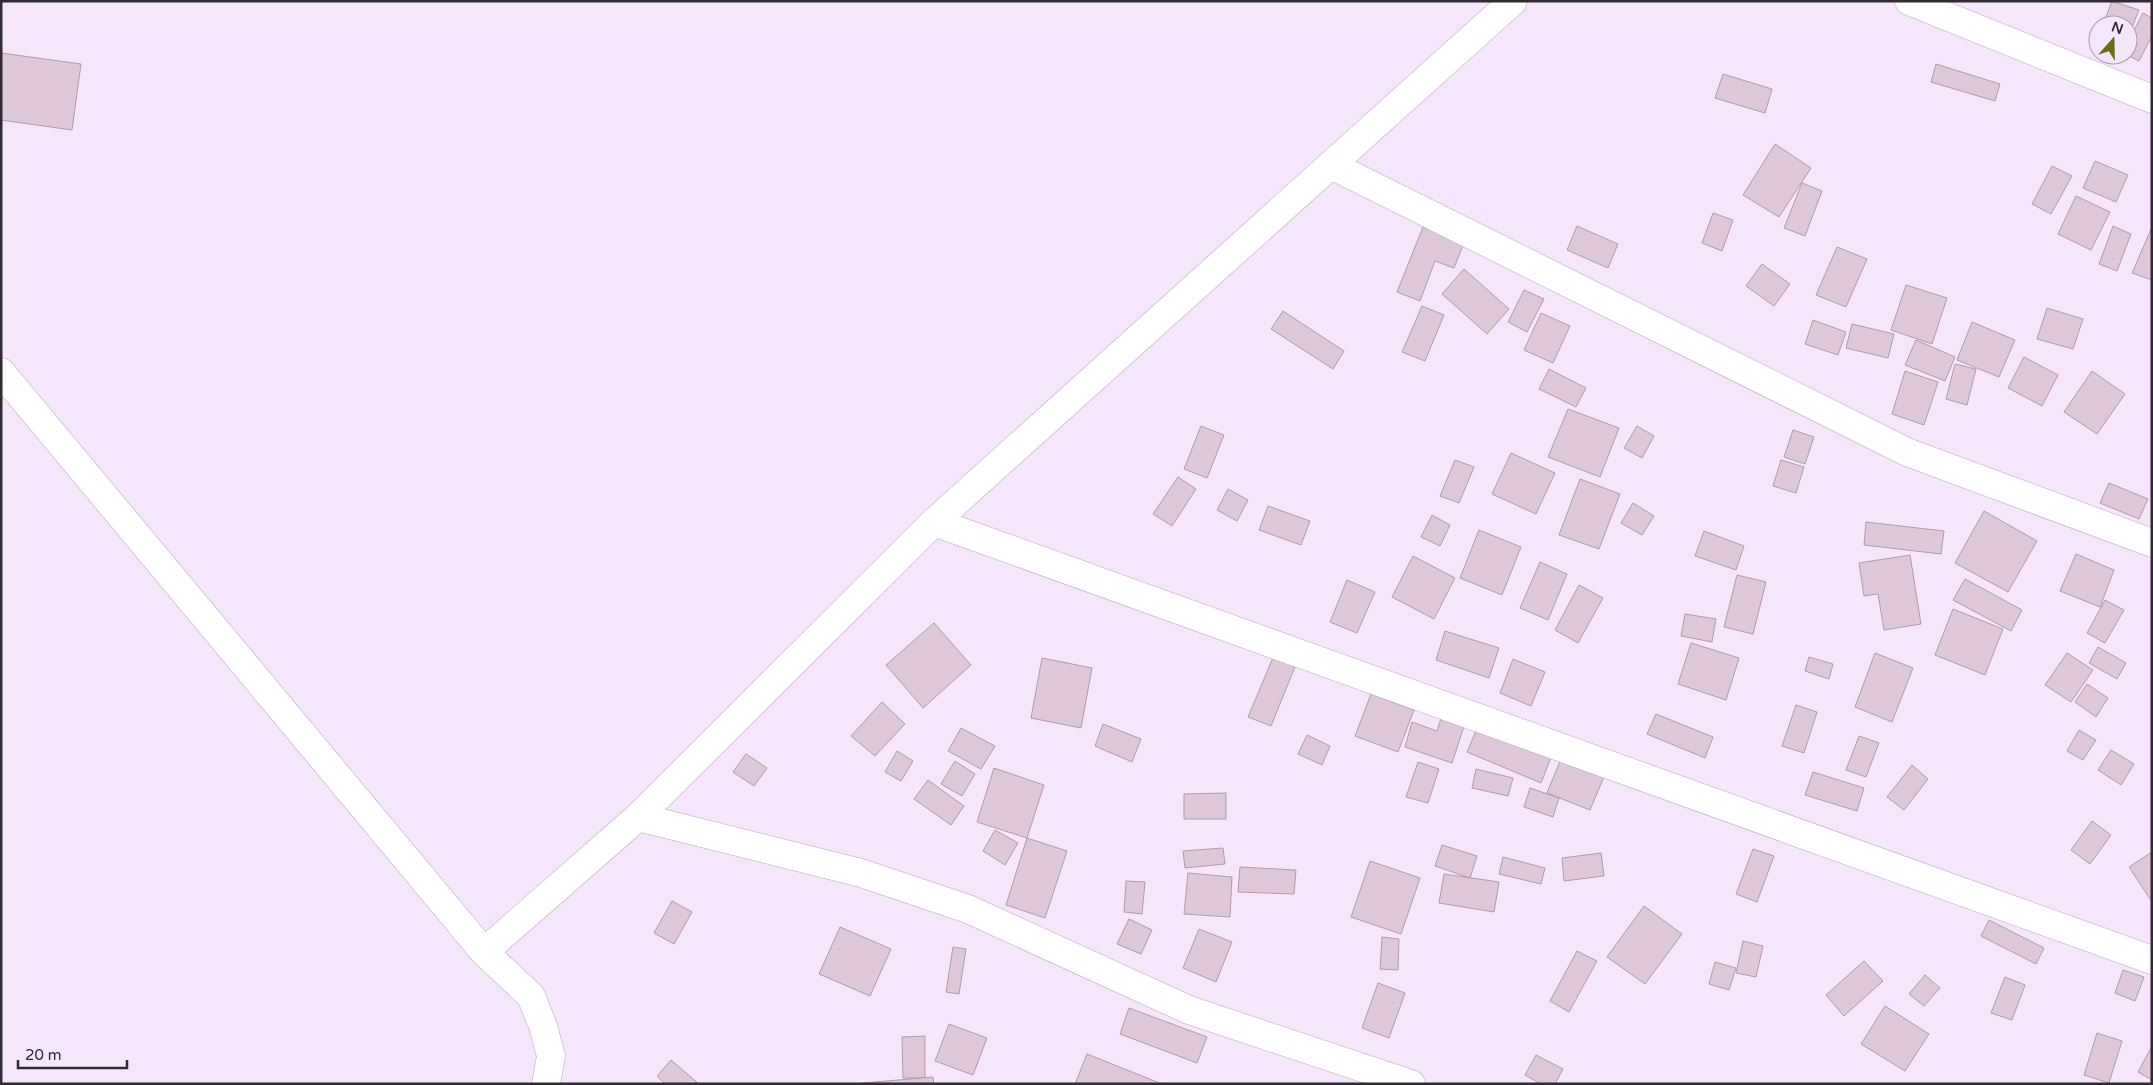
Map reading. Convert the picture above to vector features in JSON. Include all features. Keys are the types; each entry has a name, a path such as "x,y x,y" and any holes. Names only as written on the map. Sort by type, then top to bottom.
{"street":[{"path":"484,952 638,817 934,522 1514,1"},
{"path":"1909,1 2152,99"},
{"path":"1331,166 1908,452 2152,543"},
{"path":"1,372 484,952 531,996 543,1026 551,1056 546,1084"},
{"path":"934,522 2152,960"},
{"path":"638,817 861,873 968,908 1189,1010 1411,1084"}],"building":[{"path":"2112,1 2139,10 2137,15 2107,15"},
{"path":"2143,13 2152,18 2152,36 2139,61 2138,60 2138,23"},
{"path":"1,53 81,64 72,130 1,120"},
{"path":"1936,64 2000,84 1995,101 1931,82"},
{"path":"1723,74 1772,89 1765,113 1715,98"},
{"path":"1775,144 1811,168 1779,217 1743,195"},
{"path":"2095,161 2128,175 2116,202 2083,188"},
{"path":"2052,166 2072,176 2051,214 2032,204"},
{"path":"1802,183 1822,191 1805,236 1784,228"},
{"path":"2076,196 2110,212 2091,250 2058,234"},
{"path":"1713,213 1733,220 1722,251 1702,243"},
{"path":"1577,226 1618,244 1608,268 1567,250"},
{"path":"2113,226 2131,234 2117,271 2099,264"},
{"path":"1423,227 1464,243 1454,268 1435,261 1420,301 1397,292"},
{"path":"2152,227 2152,280 2132,273"},
{"path":"1837,247 1867,259 1846,307 1816,295"},
{"path":"1762,264 1790,284 1774,306 1746,286"},
{"path":"1464,269 1509,309 1487,334 1442,294"},
{"path":"1906,285 1947,298 1932,344 1891,330"},
{"path":"1524,290 1544,299 1527,332 1508,322"},
{"path":"1422,306 1444,315 1425,361 1402,352"},
{"path":"2047,308 2083,319 2073,349 2037,339"},
{"path":"1283,311 1344,351 1333,369 1271,329"},
{"path":"1541,313 1570,326 1553,363 1524,350"},
{"path":"1813,320 1846,332 1838,355 1805,344"},
{"path":"1972,322 2015,340 1999,377 1957,360"},
{"path":"1852,324 1894,334 1888,358 1846,348"},
{"path":"1916,340 1955,357 1945,381 1905,365"},
{"path":"2024,357 2058,375 2042,406 2008,388"},
{"path":"1955,364 1976,369 1967,405 1946,399"},
{"path":"1549,369 1586,388 1576,407 1539,389"},
{"path":"1905,371 1938,382 1924,425 1892,414"},
{"path":"2092,371 2125,394 2097,434 2064,412"},
{"path":"1568,409 1619,428 1600,477 1548,457"},
{"path":"1201,426 1224,435 1207,478 1184,469"},
{"path":"1637,426 1654,436 1642,458 1624,448"},
{"path":"1793,430 1814,437 1805,464 1784,457"},
{"path":"1511,453 1555,473 1536,514 1492,494"},
{"path":"1455,460 1474,467 1459,503 1440,496"},
{"path":"1781,460 1804,467 1796,493 1773,486"},
{"path":"1178,477 1196,489 1172,526 1153,514"},
{"path":"1580,479 1620,494 1599,549 1559,535"},
{"path":"2109,483 2148,499 2139,519 2100,503"},
{"path":"1228,489 1248,500 1237,521 1217,510"},
{"path":"1633,503 1654,516 1642,535 1621,523"},
{"path":"1268,506 1310,521 1301,545 1259,530"},
{"path":"1984,511 2037,541 2008,592 1955,563"},
{"path":"1432,515 1450,525 1440,546 1421,537"},
{"path":"1866,522 1944,531 1941,554 1864,545"},
{"path":"1479,530 1521,547 1502,595 1460,578"},
{"path":"1704,531 1744,546 1736,570 1695,556"},
{"path":"2076,554 2114,570 2100,607 2060,591"},
{"path":"1910,555 1921,624 1884,630 1878,594 1864,596 1859,563"},
{"path":"1413,556 1455,578 1434,619 1392,597"},
{"path":"1540,562 1567,574 1548,620 1520,608"},
{"path":"1737,575 1766,582 1753,634 1724,627"},
{"path":"1965,579 2022,610 2011,631 1953,600"},
{"path":"1347,580 1375,592 1357,633 1330,622"},
{"path":"1579,585 1603,598 1578,643 1555,630"},
{"path":"2105,600 2124,610 2105,643 2087,633"},
{"path":"1953,609 2003,629 1985,675 1935,655"},
{"path":"1685,614 1716,619 1712,642 1681,636"},
{"path":"934,623 971,665 923,708 886,665"},
{"path":"1445,631 1499,648 1489,678 1436,660"},
{"path":"1691,643 1739,658 1726,700 1678,684"},
{"path":"2098,647 2126,663 2117,679 2089,663"},
{"path":"1277,648 1299,657 1271,726 1248,717"},
{"path":"1875,653 1913,668 1892,722 1855,707"},
{"path":"2067,653 2093,670 2071,702 2045,685"},
{"path":"1809,657 1833,664 1829,679 1805,671"},
{"path":"1042,658 1092,668 1081,728 1031,718"},
{"path":"1513,659 1545,672 1531,706 1500,693"},
{"path":"2087,684 2108,698 2096,717 2075,702"},
{"path":"1371,694 1414,710 1398,752 1355,736"},
{"path":"882,702 905,724 875,756 851,736"},
{"path":"1796,705 1817,712 1804,753 1782,746"},
{"path":"1443,712 1466,720 1452,763 1405,747 1412,722 1437,731"},
{"path":"1656,714 1713,737 1705,758 1647,734"},
{"path":"1103,724 1141,739 1132,762 1095,746"},
{"path":"1479,724 1552,755 1541,783 1467,752"},
{"path":"961,728 995,746 981,769 948,751"},
{"path":"2079,730 2096,740 2083,760 2067,751"},
{"path":"1307,735 1330,746 1322,765 1298,754"},
{"path":"1859,736 1879,743 1866,777 1846,770"},
{"path":"2111,750 2134,764 2121,785 2098,770"},
{"path":"897,751 913,761 901,781 885,772"},
{"path":"746,754 767,768 754,786 733,772"},
{"path":"1563,754 1606,772 1590,810 1547,793"},
{"path":"955,761 975,774 962,796 941,784"},
{"path":"1418,762 1439,769 1428,803 1406,797"},
{"path":"1912,765 1928,779 1904,810 1887,797"},
{"path":"994,768 1044,785 1027,838 977,822"},
{"path":"1476,769 1513,778 1508,796 1472,788"},
{"path":"1813,772 1864,788 1857,811 1805,795"},
{"path":"928,780 964,806 951,825 914,799"},
{"path":"1530,788 1559,798 1553,817 1524,807"},
{"path":"1226,793 1226,819 1184,819 1184,794"},
{"path":"2092,821 2111,835 2090,864 2071,850"},
{"path":"995,830 1018,843 1005,865 983,851"},
{"path":"1027,838 1067,851 1045,918 1006,905"},
{"path":"1442,845 1477,856 1470,878 1435,866"},
{"path":"1223,848 1225,864 1185,868 1183,851"},
{"path":"1753,849 1774,856 1757,902 1736,894"},
{"path":"2152,852 2152,902 2129,867"},
{"path":"1601,853 1604,876 1564,881 1562,858"},
{"path":"1503,857 1545,868 1541,884 1499,874"},
{"path":"1370,861 1420,878 1401,934 1351,917"},
{"path":"1240,867 1296,870 1294,894 1238,892"},
{"path":"1188,873 1232,877 1230,917 1184,914"},
{"path":"1444,874 1499,882 1494,912 1439,903"},
{"path":"1126,881 1145,882 1142,914 1124,912"},
{"path":"672,901 692,912 674,944 654,933"},
{"path":"1644,906 1682,934 1645,984 1607,957"},
{"path":"1129,919 1152,930 1141,954 1117,944"},
{"path":"1989,920 2044,948 2036,964 1981,936"},
{"path":"840,927 891,949 870,996 819,974"},
{"path":"1199,929 1232,942 1216,982 1183,968"},
{"path":"1382,937 1399,939 1398,970 1380,969"},
{"path":"1743,941 1763,946 1756,977 1736,973"},
{"path":"953,947 966,949 959,994 946,992"},
{"path":"1577,951 1597,961 1569,1012 1550,1001"},
{"path":"1864,961 1883,981 1844,1016 1826,995"},
{"path":"1715,962 1736,968 1729,990 1709,984"},
{"path":"2123,970 2144,977 2135,1001 2115,993"},
{"path":"1925,975 1940,988 1924,1006 1909,994"},
{"path":"2005,977 2025,985 2012,1020 1991,1013"},
{"path":"1378,983 1405,993 1389,1038 1362,1028"},
{"path":"1885,1006 1929,1034 1905,1071 1861,1044"},
{"path":"1129,1008 1207,1037 1197,1063 1120,1034"},
{"path":"949,1024 987,1038 973,1075 935,1061"},
{"path":"2097,1033 2122,1041 2109,1083 2084,1075"},
{"path":"925,1036 925,1078 903,1078 902,1037"},
{"path":"2152,1049 2152,1080 2138,1072"},
{"path":"1087,1054 1162,1084 1075,1084"},
{"path":"1536,1055 1563,1069 1555,1084 1541,1084 1525,1075"},
{"path":"671,1060 699,1084 665,1084 657,1076"},
{"path":"933,1077 934,1084 863,1083"}]}
